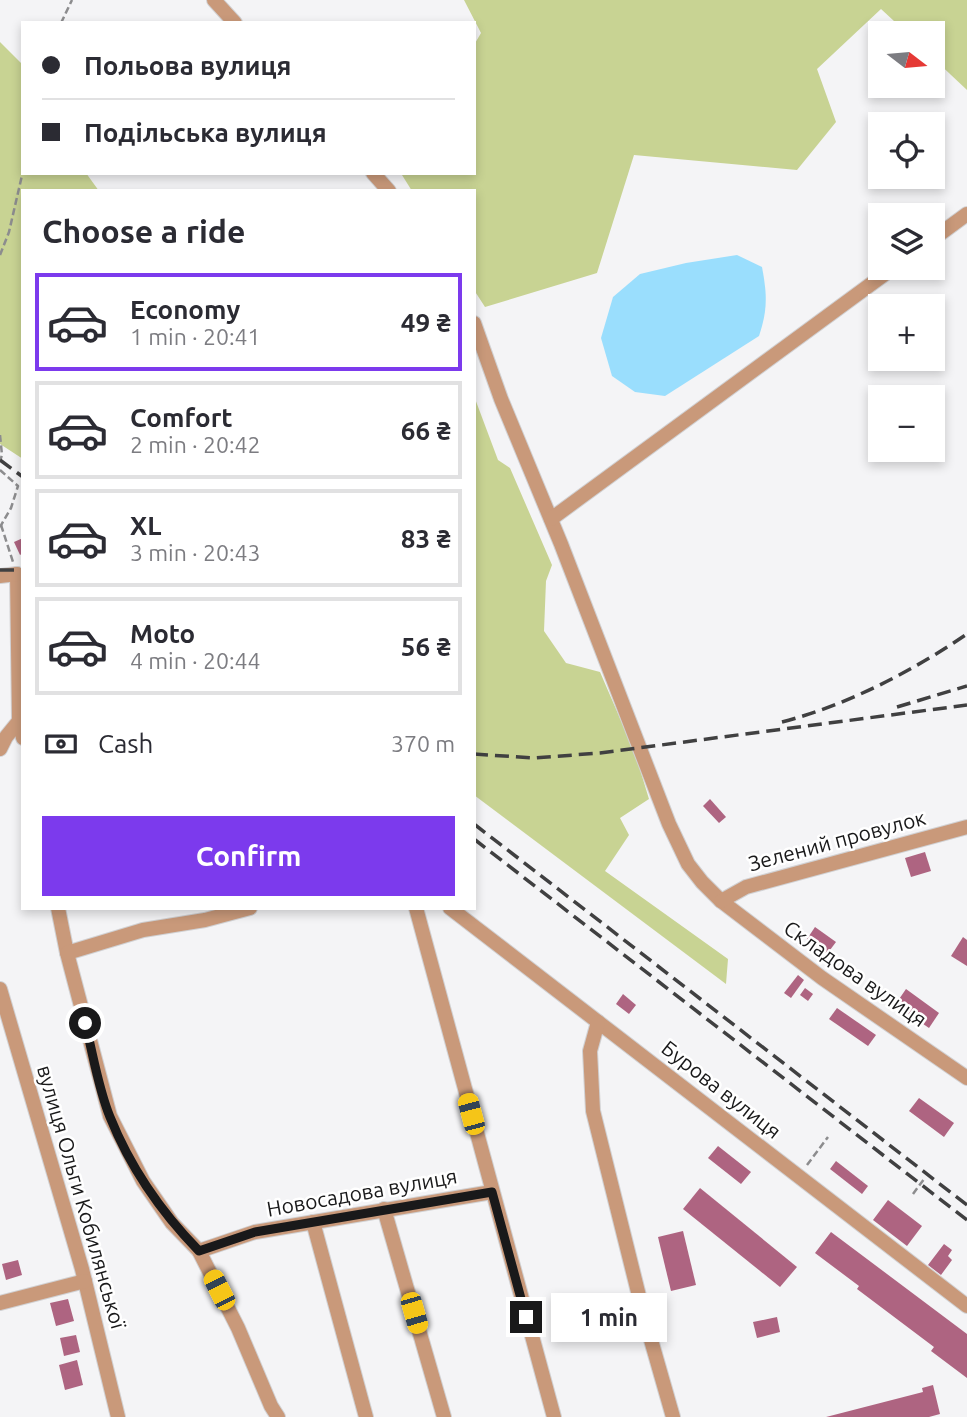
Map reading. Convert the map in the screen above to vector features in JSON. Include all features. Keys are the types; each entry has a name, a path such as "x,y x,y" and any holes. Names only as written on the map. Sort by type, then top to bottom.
{"street":[{"path":"214,0 233,21"},
{"path":"375,175 387,189"},
{"path":"945,230 967,214"},
{"path":"551,519 877,280"},
{"name":"Складова вулиця","path":"476,329 501,399 551,519 669,824 688,864 721,901 822,978 967,1078"},
{"path":"0,576 20,576 21,730"},
{"path":"0,749 19,721"},
{"name":"Зелений провулок","path":"721,901 746,887 967,827"},
{"path":"58,910 67,953 110,1116 143,1181 172,1223 199,1251 238,1328 278,1417"},
{"path":"67,953 143,930 205,920 242,910"},
{"path":"417,910 554,1417"},
{"name":"Бурова вулиця","path":"453,910 967,1306"},
{"name":"вулиця Ольги Кобилянської","path":"0,989 85,1281 118,1417"},
{"path":"598,1022 590,1051 593,1111 643,1312 673,1417"},
{"name":"Новосадова вулиця","path":"199,1251 255,1232 492,1192"},
{"path":"384,1209 444,1417"},
{"path":"313,1222 366,1417"},
{"path":"0,1303 85,1281"}],"path":[{"path":"62,21 72,0"},
{"path":"0,255 9,232 22,175"},
{"path":"0,435 0,461"},
{"path":"0,470 18,486 11,508 1,526 20,576"},
{"path":"799,1176 828,1137"},
{"path":"913,1194 924,1179"}],"green space":[{"path":"464,0 967,0 967,90 945,69 945,21 894,21 881,9 817,69 836,122 797,170 634,155 597,273 485,307 476,293 476,189 411,189 402,175 476,175 476,42 481,33"},
{"path":"0,42 21,63 21,175 87,175 98,189 21,189 21,458 0,444"},
{"path":"476,401 498,460 510,468 552,565 546,581 544,631 566,663 600,672 635,753 649,799 620,818 629,835 605,871 728,959 726,984 476,796"}],"water":[{"path":"737,255 762,267 766,302 759,336 665,396 635,392 612,376 601,338 613,297 640,274"}],"building":[{"path":"21,539 20,555 14,542"},
{"path":"710,799 726,817 719,823 703,806"},
{"path":"925,852 931,871 911,877 905,858"},
{"path":"815,927 836,942 827,954 807,939"},
{"path":"963,937 967,940 967,966 951,956"},
{"path":"798,975 804,980 791,998 784,993"},
{"path":"805,988 813,994 808,1001 800,995"},
{"path":"906,989 939,1013 929,1028 895,1005"},
{"path":"623,994 636,1005 629,1014 616,1004"},
{"path":"837,1008 876,1035 868,1046 829,1019"},
{"path":"919,1098 954,1123 944,1137 909,1111"},
{"path":"718,1146 751,1172 741,1184 708,1158"},
{"path":"836,1161 868,1186 862,1194 830,1169"},
{"path":"700,1188 797,1267 780,1287 683,1209"},
{"path":"888,1200 922,1226 907,1246 873,1220"},
{"path":"683,1231 696,1285 671,1291 658,1237"},
{"path":"831,1232 967,1334 967,1378 931,1351 934,1347 857,1289 859,1286 815,1253"},
{"path":"944,1244 952,1250 948,1256 952,1260 941,1275 928,1265"},
{"path":"18,1260 22,1275 6,1280 2,1264"},
{"path":"68,1299 74,1321 56,1326 50,1303"},
{"path":"777,1317 780,1332 757,1338 753,1322"},
{"path":"76,1335 80,1352 64,1356 60,1338"},
{"path":"77,1360 83,1385 65,1390 59,1365"},
{"path":"933,1385 940,1414 929,1417 826,1417 923,1392 922,1388"}],"railway":[{"path":"0,460 21,476"},
{"path":"0,570 21,570"},
{"path":"782,722 878,686 967,634"},
{"path":"897,707 967,686"},
{"path":"476,754 534,758 600,753 967,705"},
{"path":"476,826 967,1205"},
{"path":"476,841 967,1220"}],"route":[{"path":"85,1023 110,1116 143,1181 172,1223 199,1251 255,1232 492,1192 526,1317"}]}
